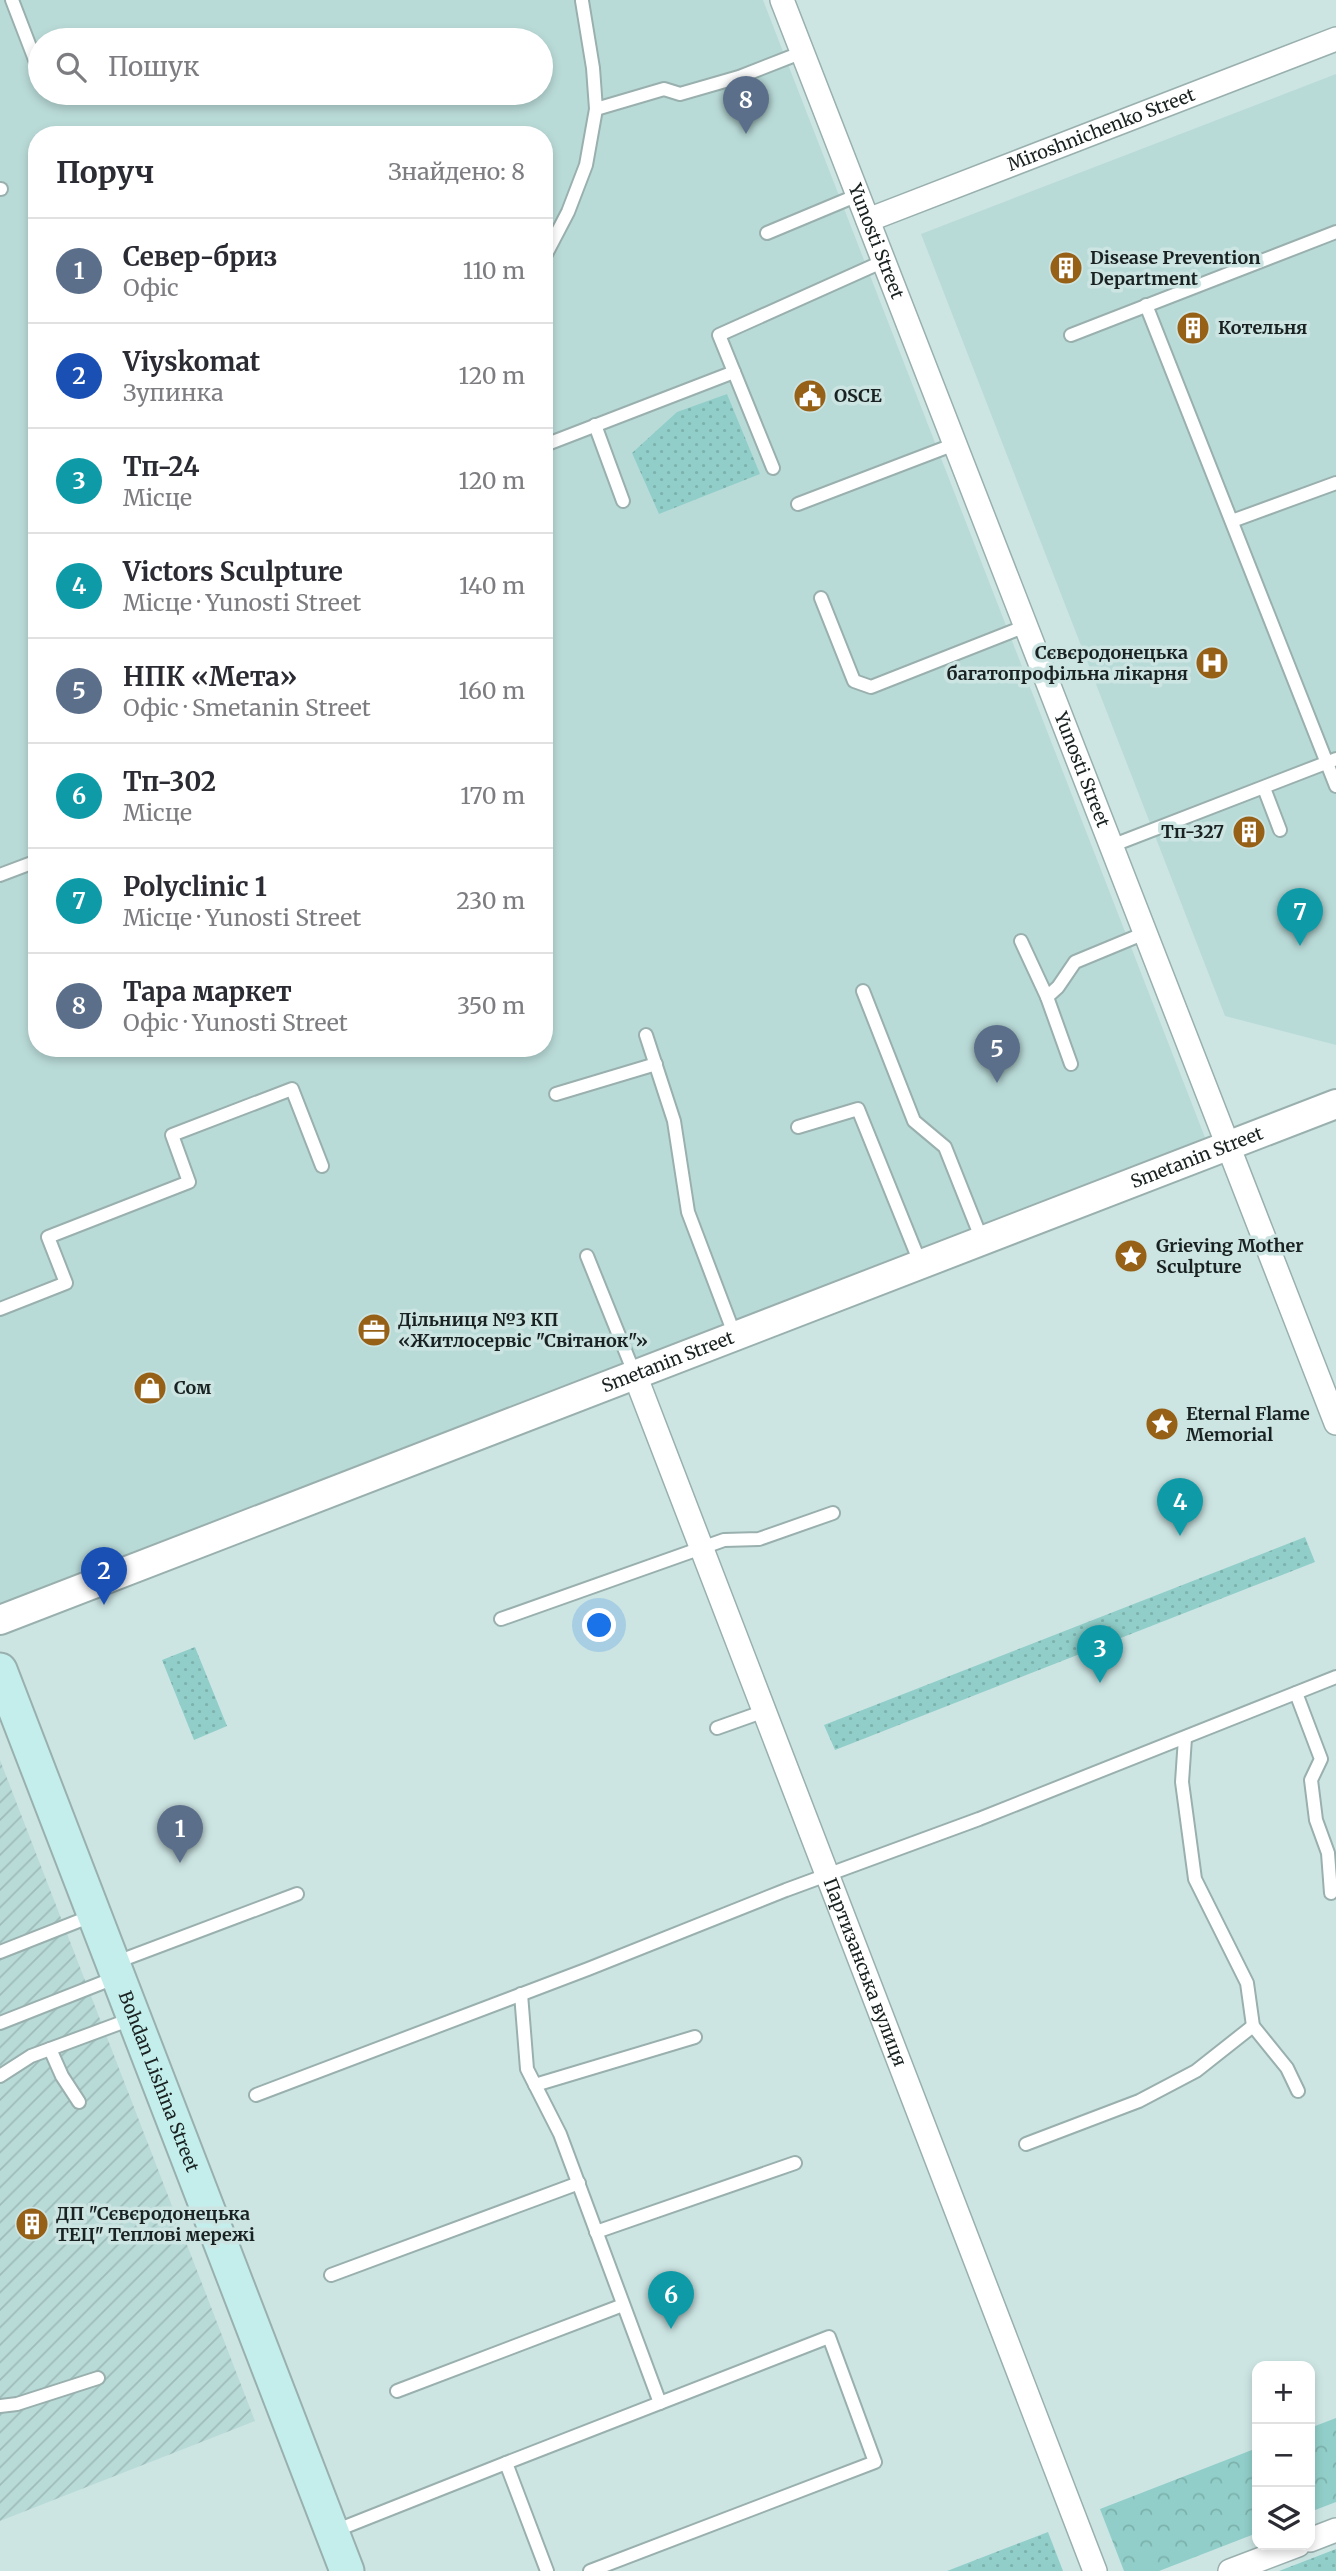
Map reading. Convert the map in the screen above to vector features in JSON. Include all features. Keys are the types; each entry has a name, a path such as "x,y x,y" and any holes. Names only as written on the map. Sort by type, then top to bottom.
{"main road":[{"name":"Bohdan Lishina Street","path":"0,1670 347,2571"}],"street":[{"name":"Yunosti Street","path":"782,0 1336,1423"},
{"name":"Miroshnichenko Street","path":"868,220 1336,39"},
{"name":"Smetanin Street","path":"0,1620 1336,1104"},
{"name":"Партизанська вулиця","path":"635,1375 1096,2571"},
{"path":"1315,2538 1336,2530"},
{"path":"1230,2571 1285,2550"}],"lane":[{"path":"12,0 28,42"},
{"path":"553,241 568,212 586,166 596,109 593,68 582,1"},
{"path":"596,109 664,89 680,94 739,77 803,52"},
{"path":"767,233 858,195"},
{"path":"1071,335 1336,232"},
{"path":"773,468 719,335 884,261"},
{"path":"1146,305 1331,761 1336,786"},
{"path":"553,442 734,372"},
{"path":"595,425 623,501"},
{"path":"798,504 955,444"},
{"path":"1232,522 1336,483"},
{"path":"821,598 854,681 871,687 1026,625"},
{"path":"1111,846 1331,761"},
{"path":"1264,788 1280,830"},
{"path":"0,875 28,864"},
{"path":"1047,997 1058,987 1075,962 1146,933"},
{"path":"1021,941 1047,997 1071,1064"},
{"path":"863,992 914,1121 945,1147 982,1241"},
{"path":"646,1035 674,1121 688,1212 735,1336"},
{"path":"556,1094 656,1064"},
{"path":"0,1309 66,1283 48,1237 189,1182 172,1135 292,1089 322,1166"},
{"path":"798,1127 858,1109 921,1265"},
{"path":"587,1256 635,1375"},
{"path":"501,1619 724,1540 759,1539 833,1513"},
{"path":"256,2095 979,1819 1336,1677"},
{"path":"1296,1693 1321,1759 1311,1780 1316,1820 1328,1853 1331,1893"},
{"path":"717,1728 765,1710"},
{"path":"1185,1738 1182,1782 1195,1879 1247,1983 1253,2026 1287,2068 1298,2091"},
{"path":"0,2023 115,1970 297,1894"},
{"path":"0,1952 94,1915"},
{"path":"521,1994 527,2069 561,2134 660,2403"},
{"path":"0,2076 31,2056 134,2018"},
{"path":"1026,2144 1139,2101 1196,2071 1253,2026"},
{"path":"535,2085 695,2038"},
{"path":"50,2049 62,2076 79,2102"},
{"path":"597,2232 795,2163"},
{"path":"331,2275 579,2183"},
{"path":"397,2391 623,2305"},
{"path":"332,2532 829,2337 875,2462 590,2571"},
{"path":"0,2406 16,2404 98,2378"},
{"path":"506,2463 547,2571"}],"shaded area":[{"path":"0,0 763,0 1206,1140 0,1606"},
{"name":"Сєвєродонецька багатопрофільна лікарня","path":"1336,74 1336,1045 1225,1016 921,234"},
{"path":"0,1760 255,2421 0,2521"}],"green space":[{"path":"727,394 760,474 659,514 632,453 677,412"},
{"path":"1305,1537 1315,1562 835,1750 824,1725"},
{"path":"195,1647 227,1726 194,1740 162,1660"},
{"path":"1336,2418 1336,2502 1315,2510 1315,2487 1315,2426"},
{"path":"1252,2450 1252,2535 1159,2571 1124,2571 1100,2509"},
{"path":"1048,2532 1063,2571 947,2571"},
{"path":"1336,2549 1336,2571 1279,2571"}],"place":[{"name":"Тара маркет","path":"746,134"},
{"name":"Disease Prevention Department","path":"1066,268"},
{"name":"Котельня","path":"1193,328"},
{"name":"OSCE","path":"810,396"},
{"name":"Сєвєродонецька багатопрофільна лікарня","path":"1212,663"},
{"name":"Тп-327","path":"1249,832"},
{"name":"Polyclinic 1","path":"1300,946"},
{"name":"НПК «Мета»","path":"997,1083"},
{"name":"Grieving Mother Sculpture","path":"1131,1256"},
{"name":"Дільниця №3 КП «Житлосервіс \"Світанок\"»","path":"374,1330"},
{"name":"Сом","path":"150,1388"},
{"name":"Eternal Flame Memorial","path":"1162,1424"},
{"name":"Victors Sculpture","path":"1180,1536"},
{"name":"Viyskomat","path":"104,1605"},
{"name":"Тп-24","path":"1100,1683"},
{"name":"Север-бриз","path":"180,1863"},
{"name":"ДП \"Сєвєродонецька ТЕЦ\" Теплові мережі","path":"32,2224"},
{"name":"Тп-302","path":"671,2329"}]}
